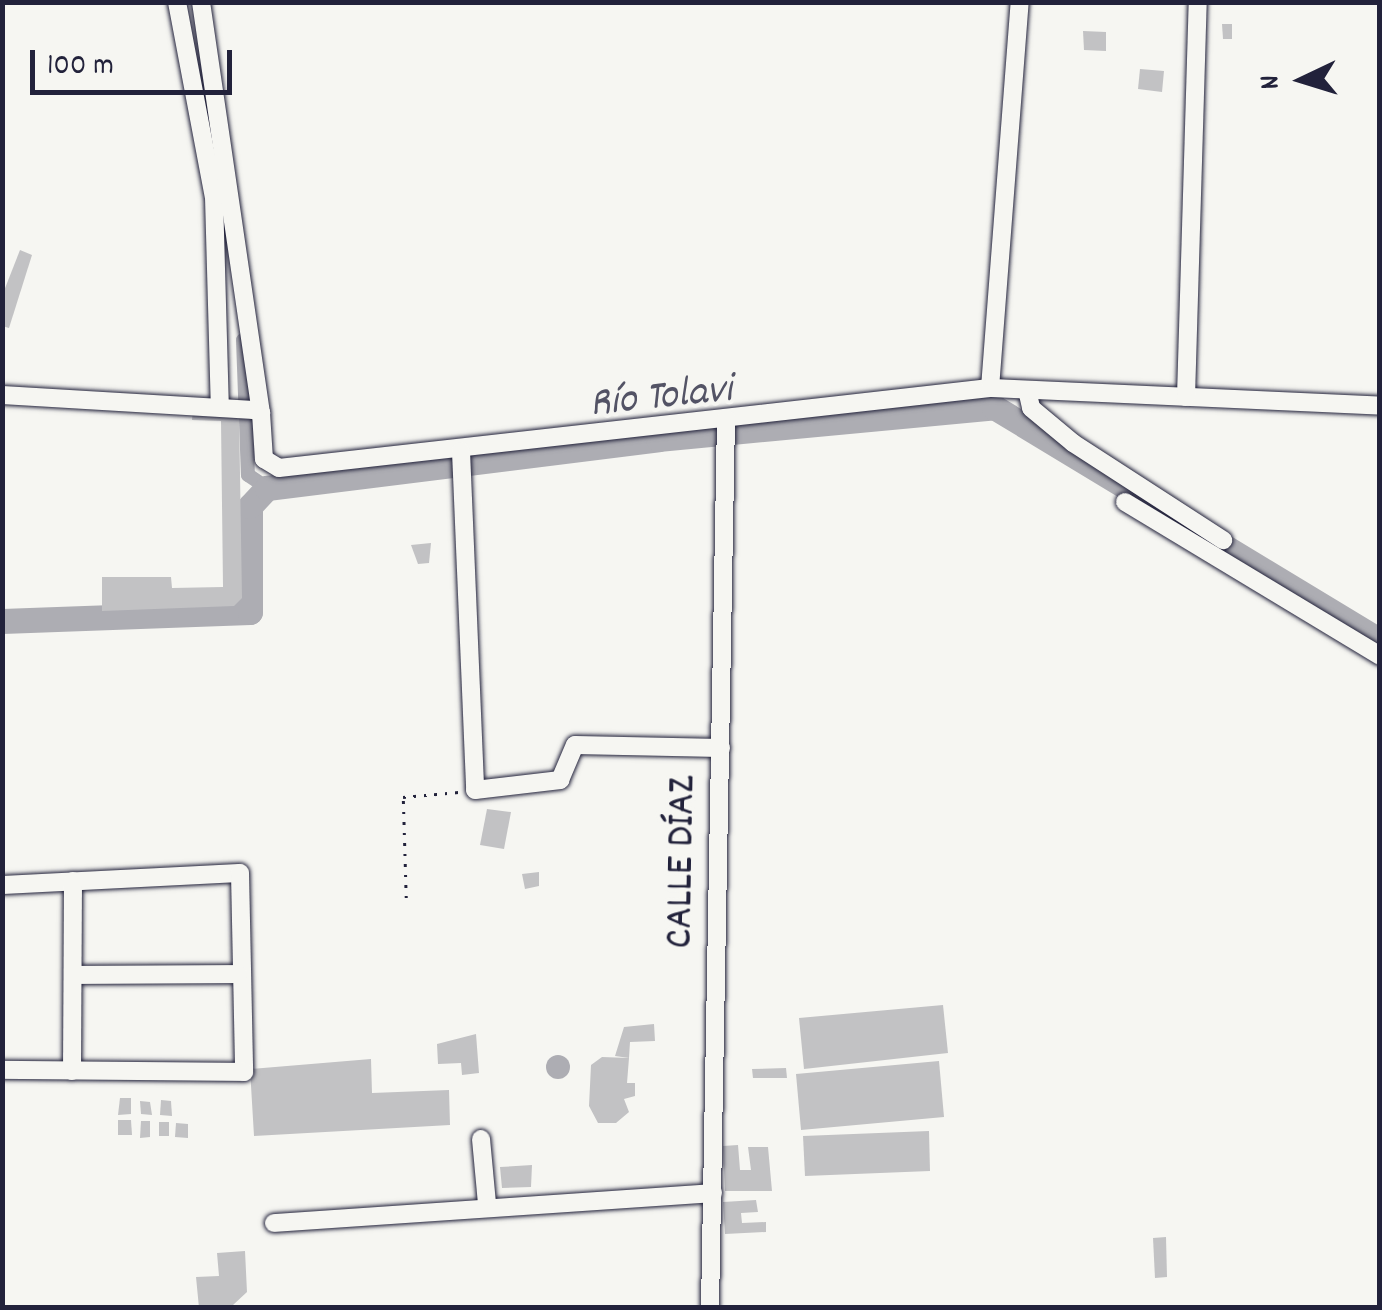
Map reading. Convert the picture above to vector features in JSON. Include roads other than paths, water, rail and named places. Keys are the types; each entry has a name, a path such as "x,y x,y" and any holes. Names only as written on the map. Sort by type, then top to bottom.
{"street":[{"path":"177,2 214,197 220,407"},
{"path":"200,2 251,411 264,459 279,468 460,462 726,429 990,388 1380,406"},
{"path":"990,388 1020,2"},
{"path":"1186,397 1198,2"},
{"path":"1027,390 1032,408 1074,443 1224,540"},
{"path":"2,395 251,411"},
{"name":"CALLE DÍAZ","path":"710,1308 726,429"},
{"path":"460,462 475,790 560,780 575,745 721,748"},
{"path":"1125,502 1380,656"},
{"path":"2,885 240,872 238,974 244,1072 2,1070"},
{"path":"72,1071 73,881"},
{"path":"74,975 238,974"},
{"path":"482,1140 487,1204"},
{"path":"274,1223 468,1212 487,1204 712,1194"}],"waterway":[{"path":"243,340 248,475 267,488"},
{"name":"Río Tolavi","path":"2,621 250,612 250,506 267,488 658,439 994,407 1380,641"}]}
